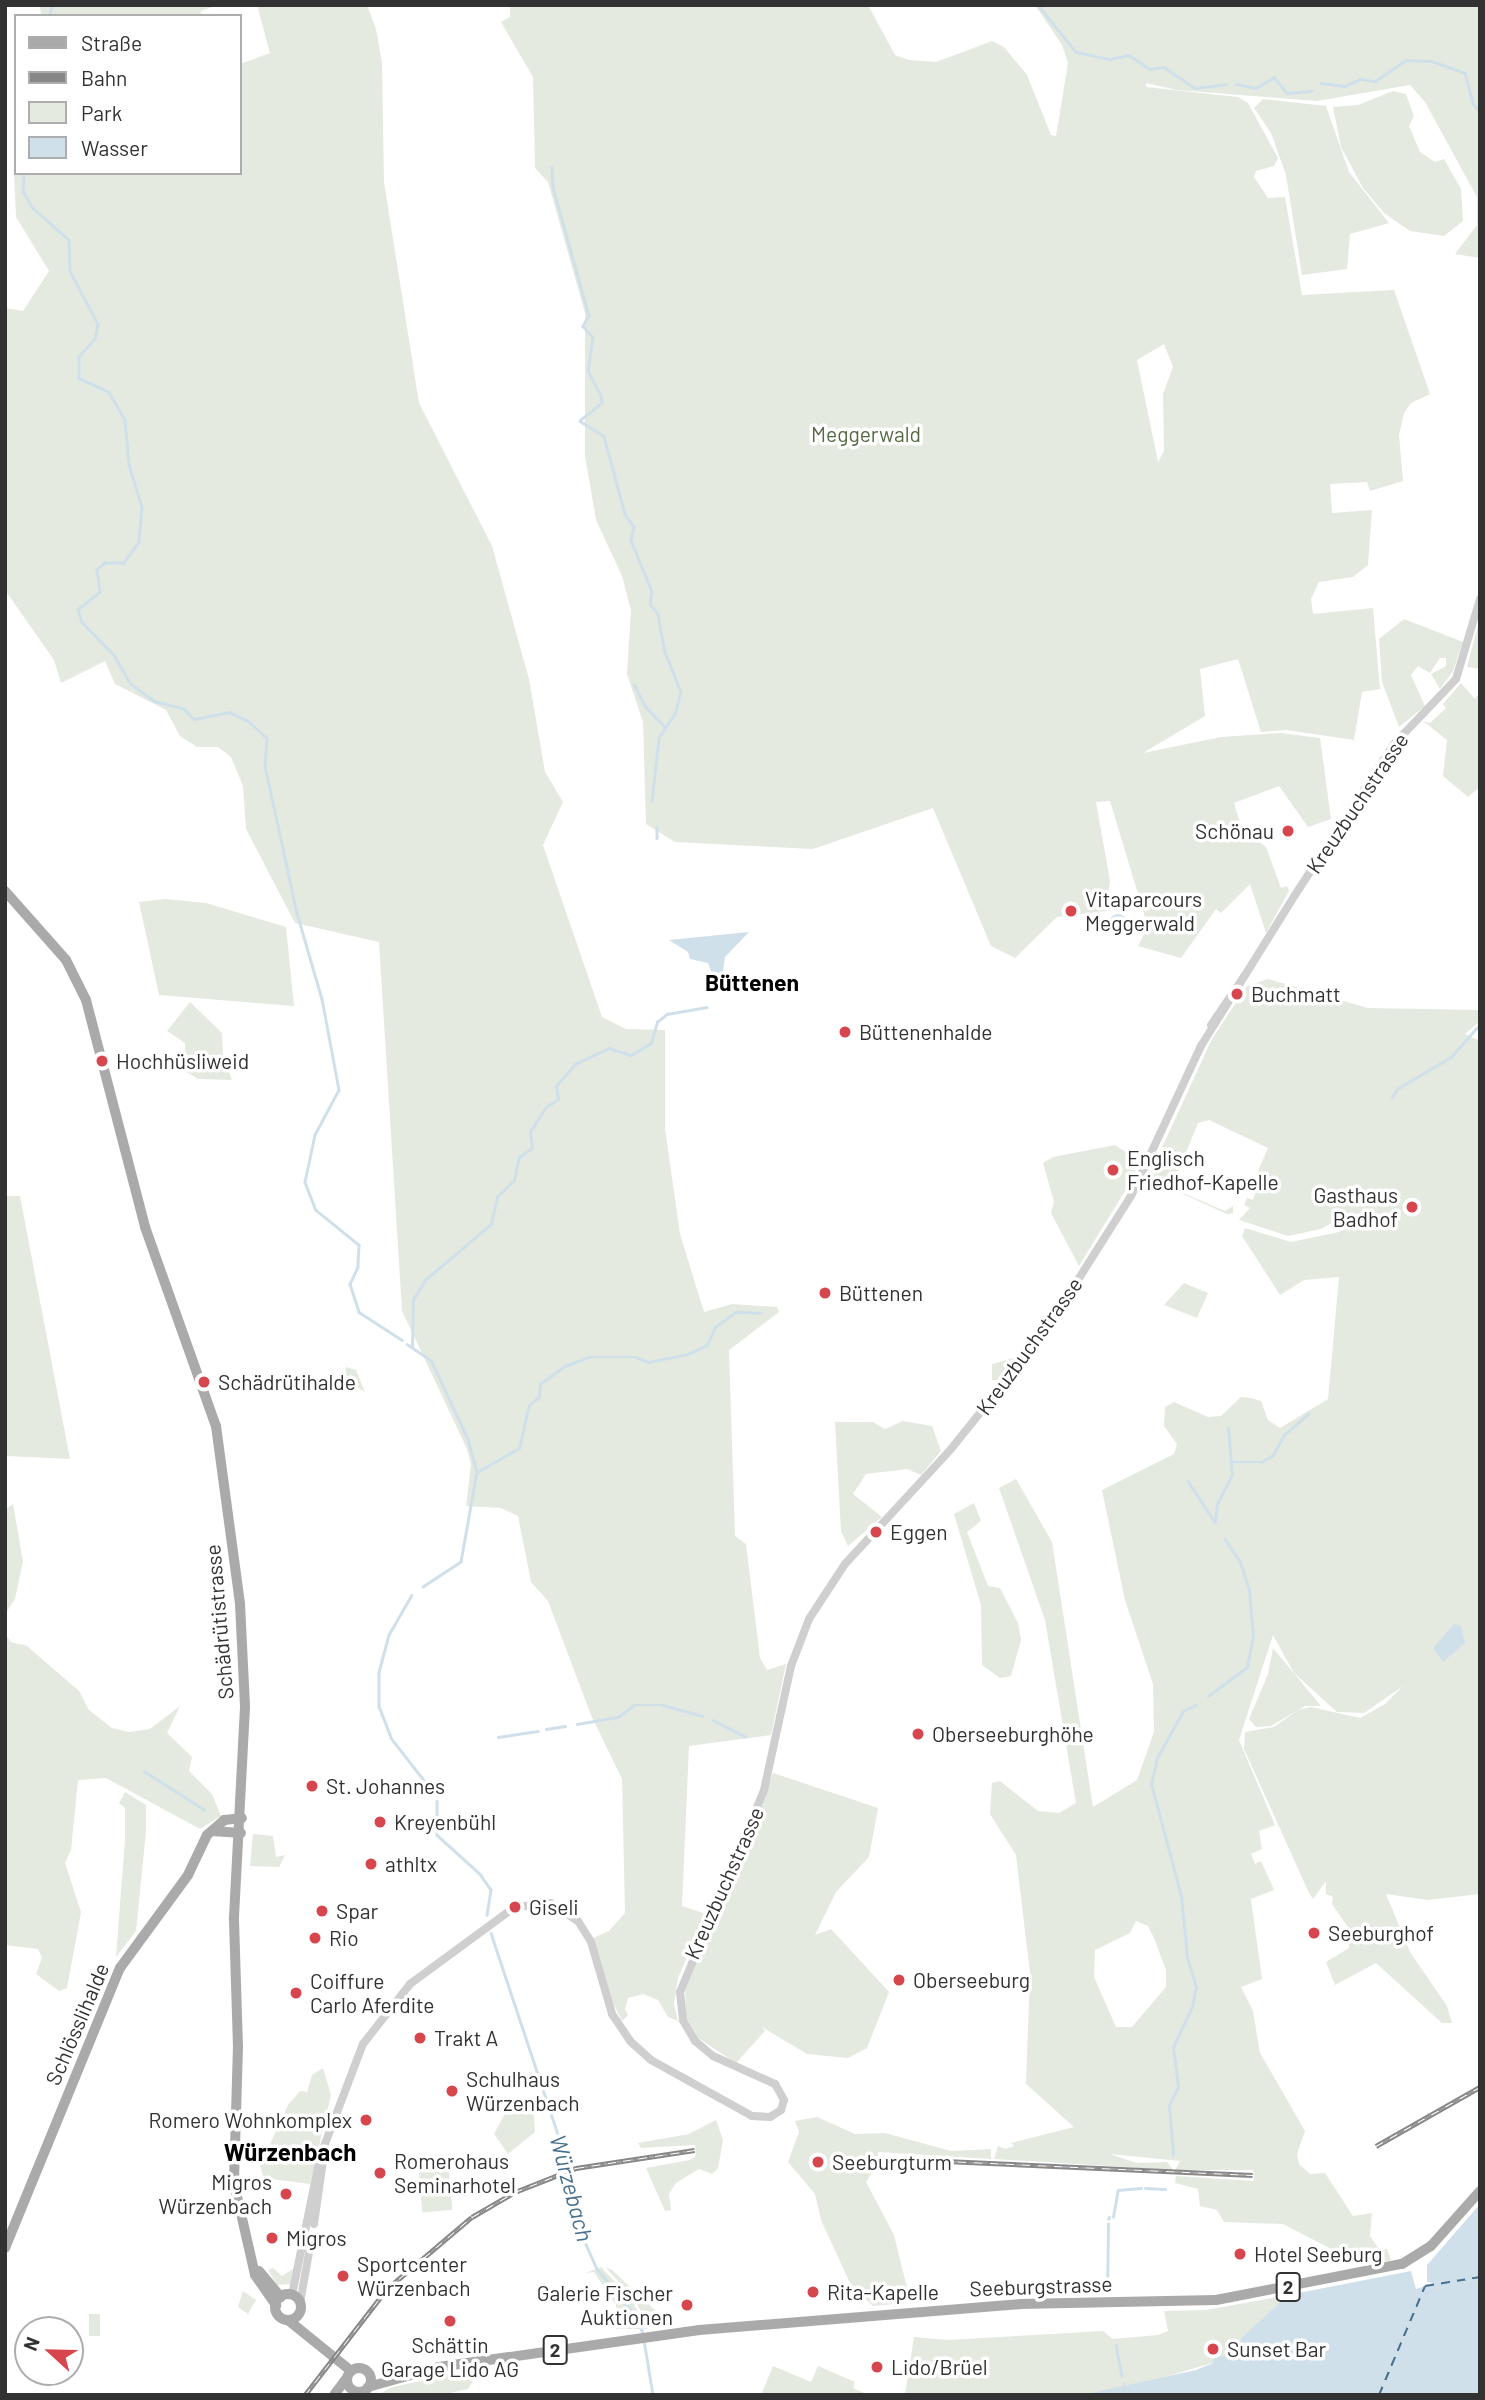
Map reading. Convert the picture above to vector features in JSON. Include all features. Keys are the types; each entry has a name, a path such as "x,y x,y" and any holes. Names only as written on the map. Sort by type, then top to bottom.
{"main road":[{"name":"Schädrütistrasse","path":"5,891 66,960 86,1000 145,1227 216,1426 242,1625 242,1818 234,1920 238,2046 234,2183 254,2275 290,2303"},
{"path":"212,1830 224,1820 242,1818"},
{"path":"212,1830 241,1833"},
{"name":"Schlösslihalde","path":"5,2248 114,1979 188,1875 212,1830"},
{"name":"Seeburgstrasse","path":"349,2374 359,2368 369,2372 406,2373 644,2337 1020,2304 1216,2300 1402,2264 1426,2250 1480,2191"},
{"path":"288,2320 290,2303"},
{"path":"290,2303 279,2315 309,2336 349,2374 351,2393"},
{"path":"290,2303 309,2336"},
{"path":"368,2387 369,2372"},
{"name":"Seeburgstrasse","path":"351,2393 406,2373"},
{"path":"334,2395 349,2374"}],"street":[{"name":"Kreuzbuchstrasse","path":"290,2303 324,2151 358,2053 400,1994 476,1931 515,1907 536,1902 560,1906 582,1926 612,2014 640,2052 741,2111 768,2118 781,2110 784,2100 775,2084 713,2056 695,2041 683,2020 680,2002 689,1962 764,1790 801,1639 839,1572 968,1429 1045,1332 1131,1196 1208,1034 1389,751 1457,679 1480,599"}],"green space":[{"path":"40,5 218,5 201,11 200,14 41,14"},
{"path":"257,5 367,5 376,29 382,63 384,182 419,403 492,546 529,679 545,772 563,802 543,845 602,1017 626,1029 665,1030 665,1129 680,1234 704,1312 732,1304 777,1307 779,1312 729,1350 735,1536 746,1544 760,1658 767,1670 786,1664 771,1735 689,1746 682,1906 706,1914 678,1978 674,2004 678,2021 668,2017 658,2000 643,1994 628,1998 625,2009 628,2015 622,2021 612,2001 593,1938 609,1931 625,1913 622,1779 591,1715 548,1601 531,1582 518,1516 501,1508 466,1506 471,1464 467,1449 402,1311 379,942 295,923 246,829 243,786 231,757 218,747 197,747 180,736 166,710 115,684 105,661 61,683 54,660 5,590 5,308 23,311 49,271 16,217 14,175 242,175 242,63 270,53"},
{"name":"Meggerwald","path":"510,5 868,5 895,55 909,60 936,62 992,41 1004,47 1027,75 1051,135 1056,136 1068,63 1062,45 1035,5 1480,5 1480,258 1455,254 1477,225 1477,197 1425,102 1410,85 1317,101 1177,90 1146,83 1146,87 1238,97 1248,103 1278,158 1274,166 1256,171 1254,177 1268,198 1285,197 1302,295 1394,290 1430,394 1411,403 1404,413 1399,435 1403,481 1370,491 1367,482 1330,484 1332,513 1372,510 1368,565 1353,577 1319,582 1311,599 1313,614 1373,608 1380,689 1362,692 1354,740 1286,730 1261,732 1238,659 1200,669 1205,716 1143,753 1221,737 1281,733 1320,738 1331,819 1308,827 1279,786 1234,803 1242,829 1266,847 1281,888 1287,886 1289,891 1266,933 1250,884 1221,913 1216,909 1181,958 1138,946 1148,927 1110,801 1096,802 1110,881 1106,911 1057,917 1015,958 991,946 933,808 813,849 675,842 646,824 643,722 627,674 631,610 622,576 596,520 585,456 585,313 548,182 535,168 533,77 501,22 510,17","holes":["1164,344 1173,367 1163,394 1164,451 1158,462 1137,360"]},
{"path":"1393,91 1406,94 1414,116 1409,126 1420,152 1435,162 1444,159 1461,189 1463,221 1444,236 1410,231 1384,213 1363,188 1341,147 1333,107 1358,105"},
{"path":"1263,99 1326,106 1349,172 1389,223 1350,234 1347,269 1302,275 1286,175 1271,133 1254,108"},
{"path":"1480,618 1480,669 1467,667"},
{"path":"1404,619 1463,642 1453,671 1440,689 1431,674 1446,666 1446,658 1440,658 1430,673 1418,666 1411,675 1425,706 1399,727 1382,682 1379,639"},
{"path":"1461,683 1475,699 1480,692 1480,787 1468,797 1443,776 1447,740 1423,721 1430,723 1446,708 1443,704"},
{"path":"165,899 206,903 286,927 294,1006 159,995 139,902"},
{"path":"1268,979 1368,1008 1480,1010 1480,1021 1465,1034 1480,1041 1480,1894 1428,1900 1386,1894 1410,1952 1447,2006 1452,2023 1442,2023 1376,1963 1335,1985 1326,1962 1349,1948 1348,1927 1332,1904 1333,1897 1326,1894 1326,1881 1313,1899 1309,1893 1244,1749 1245,1732 1274,1727 1298,1710 1311,1707 1360,1718 1385,1704 1403,1686 1364,1713 1337,1712 1294,1673 1273,1635 1239,1740 1275,1825 1259,1831 1262,1849 1251,1854 1255,1864 1261,1861 1274,1890 1251,1899 1262,1979 1241,1987 1253,2011 1260,2053 1305,2131 1297,2154 1299,2164 1310,2174 1325,2173 1353,2216 1372,2213 1370,2236 1379,2249 1387,2249 1391,2260 1383,2262 1372,2256 1337,2252 1283,2224 1224,2222 1217,2210 1200,2206 1198,2189 1175,2183 1176,2176 1254,2181 1253,2170 1175,2170 1180,2161 1110,2154 1137,2163 1167,2162 1173,2170 994,2159 998,2146 1005,2149 1014,2146 1011,2143 1074,2127 1026,2084 1030,1973 1016,1855 990,1814 992,1783 1000,1781 1038,1811 1059,1813 1076,1803 1045,1620 999,1488 1016,1479 1052,1542 1093,1807 1137,1780 1154,1732 1153,1684 1125,1600 1102,1490 1174,1454 1177,1444 1164,1426 1165,1407 1174,1402 1208,1417 1221,1416 1241,1397 1251,1398 1261,1401 1268,1420 1280,1428 1328,1399 1339,1277 1304,1280 1280,1295 1242,1236 1245,1228 1291,1242 1339,1232 1347,1226 1340,1218 1321,1229 1288,1236 1239,1220 1250,1208 1244,1205 1247,1198 1253,1200 1256,1190 1251,1187 1268,1148 1209,1120 1198,1123 1174,1182 1176,1190 1225,1211 1233,1206 1233,1213 1227,1214 1148,1178 1212,1039 1247,986","holes":["1136,1921 1148,1926 1166,1970 1166,1987 1132,2027 1116,2027 1094,1977 1095,1950 1130,1933"]},
{"path":"190,1002 222,1033 223,1055 232,1080 198,1079 185,1071 185,1043 167,1031"},
{"path":"1115,1145 1132,1156 1136,1173 1079,1266 1051,1213 1054,1202 1043,1163 1053,1157"},
{"path":"5,1196 20,1196 70,1459 7,1456"},
{"path":"1184,1283 1208,1293 1197,1318 1164,1305"},
{"path":"1024,1355 1005,1380 992,1380 992,1364"},
{"path":"346,1367 356,1370 365,1392 344,1379"},
{"path":"903,1421 932,1426 941,1451 921,1475 907,1469 866,1474 853,1494 882,1517 848,1546 841,1531 835,1422 873,1422 885,1429"},
{"path":"974,1503 981,1521 967,1532 988,1586 1000,1588 1018,1623 1021,1640 1011,1676 1000,1678 982,1665 981,1605 954,1514"},
{"path":"13,1504 23,1561 15,1599 5,1614 5,1510"},
{"path":"5,1634 11,1642 27,1646 79,1691 89,1710 112,1728 129,1732 150,1729 180,1706 167,1733 192,1757 189,1771 212,1794 221,1816 200,1829 106,1778 78,1780 71,1850 65,1863 81,1912 67,1988 59,1991 36,1974 42,1958 38,1949 5,1945"},
{"path":"1273,1648 1321,1706 1305,1706 1271,1726 1256,1727 1249,1719 1268,1674"},
{"path":"773,1773 878,1808 869,1857 836,1892 815,1935 831,1929 889,1992 867,2048 848,2058 807,2054 762,2027 765,2031 736,2063 698,2038 686,2017 685,1988"},
{"path":"125,1792 146,1805 146,1832 136,1931 116,1957 125,1840 125,1808 119,1803"},
{"path":"253,1834 273,1836 276,1857 285,1855 279,1867 250,1866"},
{"path":"323,2068 331,2095 310,2184 264,2178 260,2166 288,2105 300,2091 307,2092 312,2075"},
{"path":"533,2102 535,2132 508,2154 494,2134 509,2106"},
{"path":"817,2117 855,2134 885,2133 951,2151 991,2149 991,2159 878,2152 878,2163 866,2182 894,2235 907,2288 905,2303 873,2306 851,2285 821,2220 815,2194 788,2162 799,2132 795,2121"},
{"path":"716,2120 723,2140 718,2168 712,2174 699,2169 676,2183 669,2194 671,2210 665,2211 646,2168 690,2160 696,2156 695,2145 641,2148 638,2143 689,2134"},
{"path":"448,2160 452,2210 422,2212 418,2163"},
{"path":"601,2267 631,2299 648,2329 616,2329 616,2305 594,2272 586,2273"},
{"path":"605,2267 612,2270 672,2326 650,2328 633,2297"},
{"path":"273,2268 282,2276 293,2269 291,2284 277,2285 268,2270"},
{"path":"243,2291 256,2300 248,2314 238,2307"},
{"path":"1288,2295 1242,2337 1232,2357 1145,2383 1082,2395 905,2395 914,2337 948,2340 1103,2331 1113,2339 1158,2335 1168,2331 1164,2311 1206,2310"},
{"path":"89,2314 100,2314 100,2336 89,2336"},
{"path":"773,2366 811,2382 818,2366 855,2382 853,2388 869,2395 761,2395"},
{"path":"464,2372 473,2381 468,2389 441,2395 378,2395 392,2387"}],"water":[{"path":"1118,914 1124,917 1127,923 1124,929 1118,932 1112,929 1109,923 1112,917"},
{"path":"749,932 725,957 723,971 730,983 724,992 722,980 712,974 708,963 690,959 688,952 669,940"},
{"path":"1454,1624 1461,1626 1465,1643 1443,1662 1433,1648"},
{"path":"1480,2204 1480,2395 1082,2395 1196,2370 1213,2363 1214,2356 1232,2357 1242,2337 1288,2295 1411,2271 1416,2289 1433,2283 1427,2282 1427,2265"}],"waterway":[{"path":"50,14 52,5"},
{"path":"1038,5 1076,52 1110,59 1129,55 1150,69 1164,67 1195,88 1226,84"},
{"path":"1321,83 1345,86 1360,79 1375,81 1406,60 1432,61 1465,73 1473,103 1480,112"},
{"path":"1236,84 1256,88 1274,77 1287,93 1312,91"},
{"path":"552,167 553,187 589,316 583,326 593,337 588,371 601,395 602,403 580,421 604,436 625,514 634,527 631,540 652,592 650,604 658,614 664,649 681,692 675,714 659,738 652,801"},
{"path":"24,175 23,191 33,208 69,240 70,271 98,324 95,339 79,357 79,378 109,392 125,420 129,465 142,507 139,542 124,563 105,563 97,570 100,592 78,610 82,622 114,655 131,684 154,701 183,708 194,719 229,712 248,721 267,738 265,766 297,913 322,999 339,1090 315,1135 305,1182 316,1210 359,1245 358,1267 350,1284 359,1312 402,1340"},
{"path":"634,684 645,706 665,727"},
{"path":"657,827 657,838"},
{"path":"412,1347 413,1300 425,1280 491,1224 497,1197 514,1180 519,1157 532,1148 530,1132 545,1108 558,1099 556,1086 575,1064 609,1048 631,1055 651,1043 657,1022 667,1014 706,1007"},
{"path":"1392,1097 1397,1089 1451,1057 1480,1024"},
{"path":"477,1472 519,1448 529,1405 539,1397 540,1384 565,1366 588,1357 636,1357 648,1362 688,1354 707,1345 715,1327 736,1312 760,1313"},
{"path":"407,1344 431,1360 468,1439 477,1472 461,1562 423,1587"},
{"path":"1230,1462 1261,1462 1273,1455 1284,1435 1308,1414"},
{"path":"1215,1522 1217,1504 1232,1475 1228,1428"},
{"path":"1188,1481 1215,1522"},
{"path":"1208,1696 1247,1667 1253,1637 1249,1590 1240,1562 1225,1540"},
{"path":"412,1595 389,1635 379,1673 379,1706 391,1738 430,1788"},
{"path":"577,1724 618,1717 634,1705 663,1705 703,1716"},
{"path":"1173,2155 1169,2105 1178,2087 1173,2047 1192,2007 1196,1987 1187,1957 1181,1896 1151,1784 1157,1758 1183,1711 1196,1705"},
{"path":"713,1720 745,1736"},
{"path":"546,1729 565,1726"},
{"path":"498,1737 538,1731"},
{"path":"144,1771 205,1810"},
{"path":"437,1801 437,1835 480,1874 491,1890 487,1915"},
{"name":"Würzebach","path":"491,1933 561,2144 581,2233 597,2269 636,2316 643,2333"},
{"path":"1113,2217 1118,2190 1141,2188"},
{"path":"1145,2188 1165,2189"},
{"path":"1107,2290 1108,2224"},
{"name":"Würzebach","path":"644,2340 653,2395"},
{"path":"1116,2345 1122,2375"},
{"path":"1124,2383 1125,2387"}],"ferry route":[{"path":"1379,2395 1425,2286 1480,2277"}],"railway":[{"path":"1376,2146 1480,2087"},
{"path":"305,2395 387,2289 472,2217 515,2192 576,2168 695,2150"},
{"path":"878,2158 1253,2175"}],"place":[{"name":"Schönau","path":"1288,831"},
{"name":"Vitaparcours Meggerwald","path":"1071,911"},
{"name":"Buchmatt","path":"1237,994"},
{"name":"Büttenenhalde","path":"845,1032"},
{"name":"Hochhüsliweid","path":"102,1061"},
{"name":"Englisch Friedhof-Kapelle","path":"1113,1170"},
{"name":"Gasthaus Badhof","path":"1412,1207"},
{"name":"Büttenen","path":"825,1293"},
{"name":"Schädrütihalde","path":"204,1382"},
{"name":"Eggen","path":"876,1532"},
{"name":"Oberseeburghöhe","path":"918,1734"},
{"name":"St. Johannes","path":"312,1786"},
{"name":"Kreyenbühl","path":"380,1822"},
{"name":"athltx","path":"371,1864"},
{"name":"Giseli","path":"515,1907"},
{"name":"Spar","path":"322,1911"},
{"name":"Seeburghof","path":"1314,1933"},
{"name":"Rio","path":"315,1938"},
{"name":"Oberseeburg","path":"899,1980"},
{"name":"Coiffure Carlo Aferdite","path":"296,1993"},
{"name":"Trakt A","path":"420,2038"},
{"name":"Schulhaus Würzenbach","path":"452,2091"},
{"name":"Romero Wohnkomplex","path":"366,2120"},
{"name":"Seeburgturm","path":"818,2162"},
{"name":"Romerohaus Seminarhotel","path":"380,2173"},
{"name":"Migros Würzenbach","path":"286,2194"},
{"name":"Migros","path":"272,2238"},
{"name":"Hotel Seeburg","path":"1240,2254"},
{"name":"Sportcenter Würzenbach","path":"343,2276"},
{"name":"Rita-Kapelle","path":"813,2292"},
{"name":"Galerie Fischer Auktionen","path":"687,2305"},
{"name":"Schättin Garage Lido AG","path":"450,2321"},
{"name":"Sunset Bar","path":"1213,2349"},
{"name":"Lido/Brüel","path":"877,2367"}],"district":[{"name":"Büttenen","path":"752,982"},
{"name":"Würzenbach","path":"290,2152"}]}
